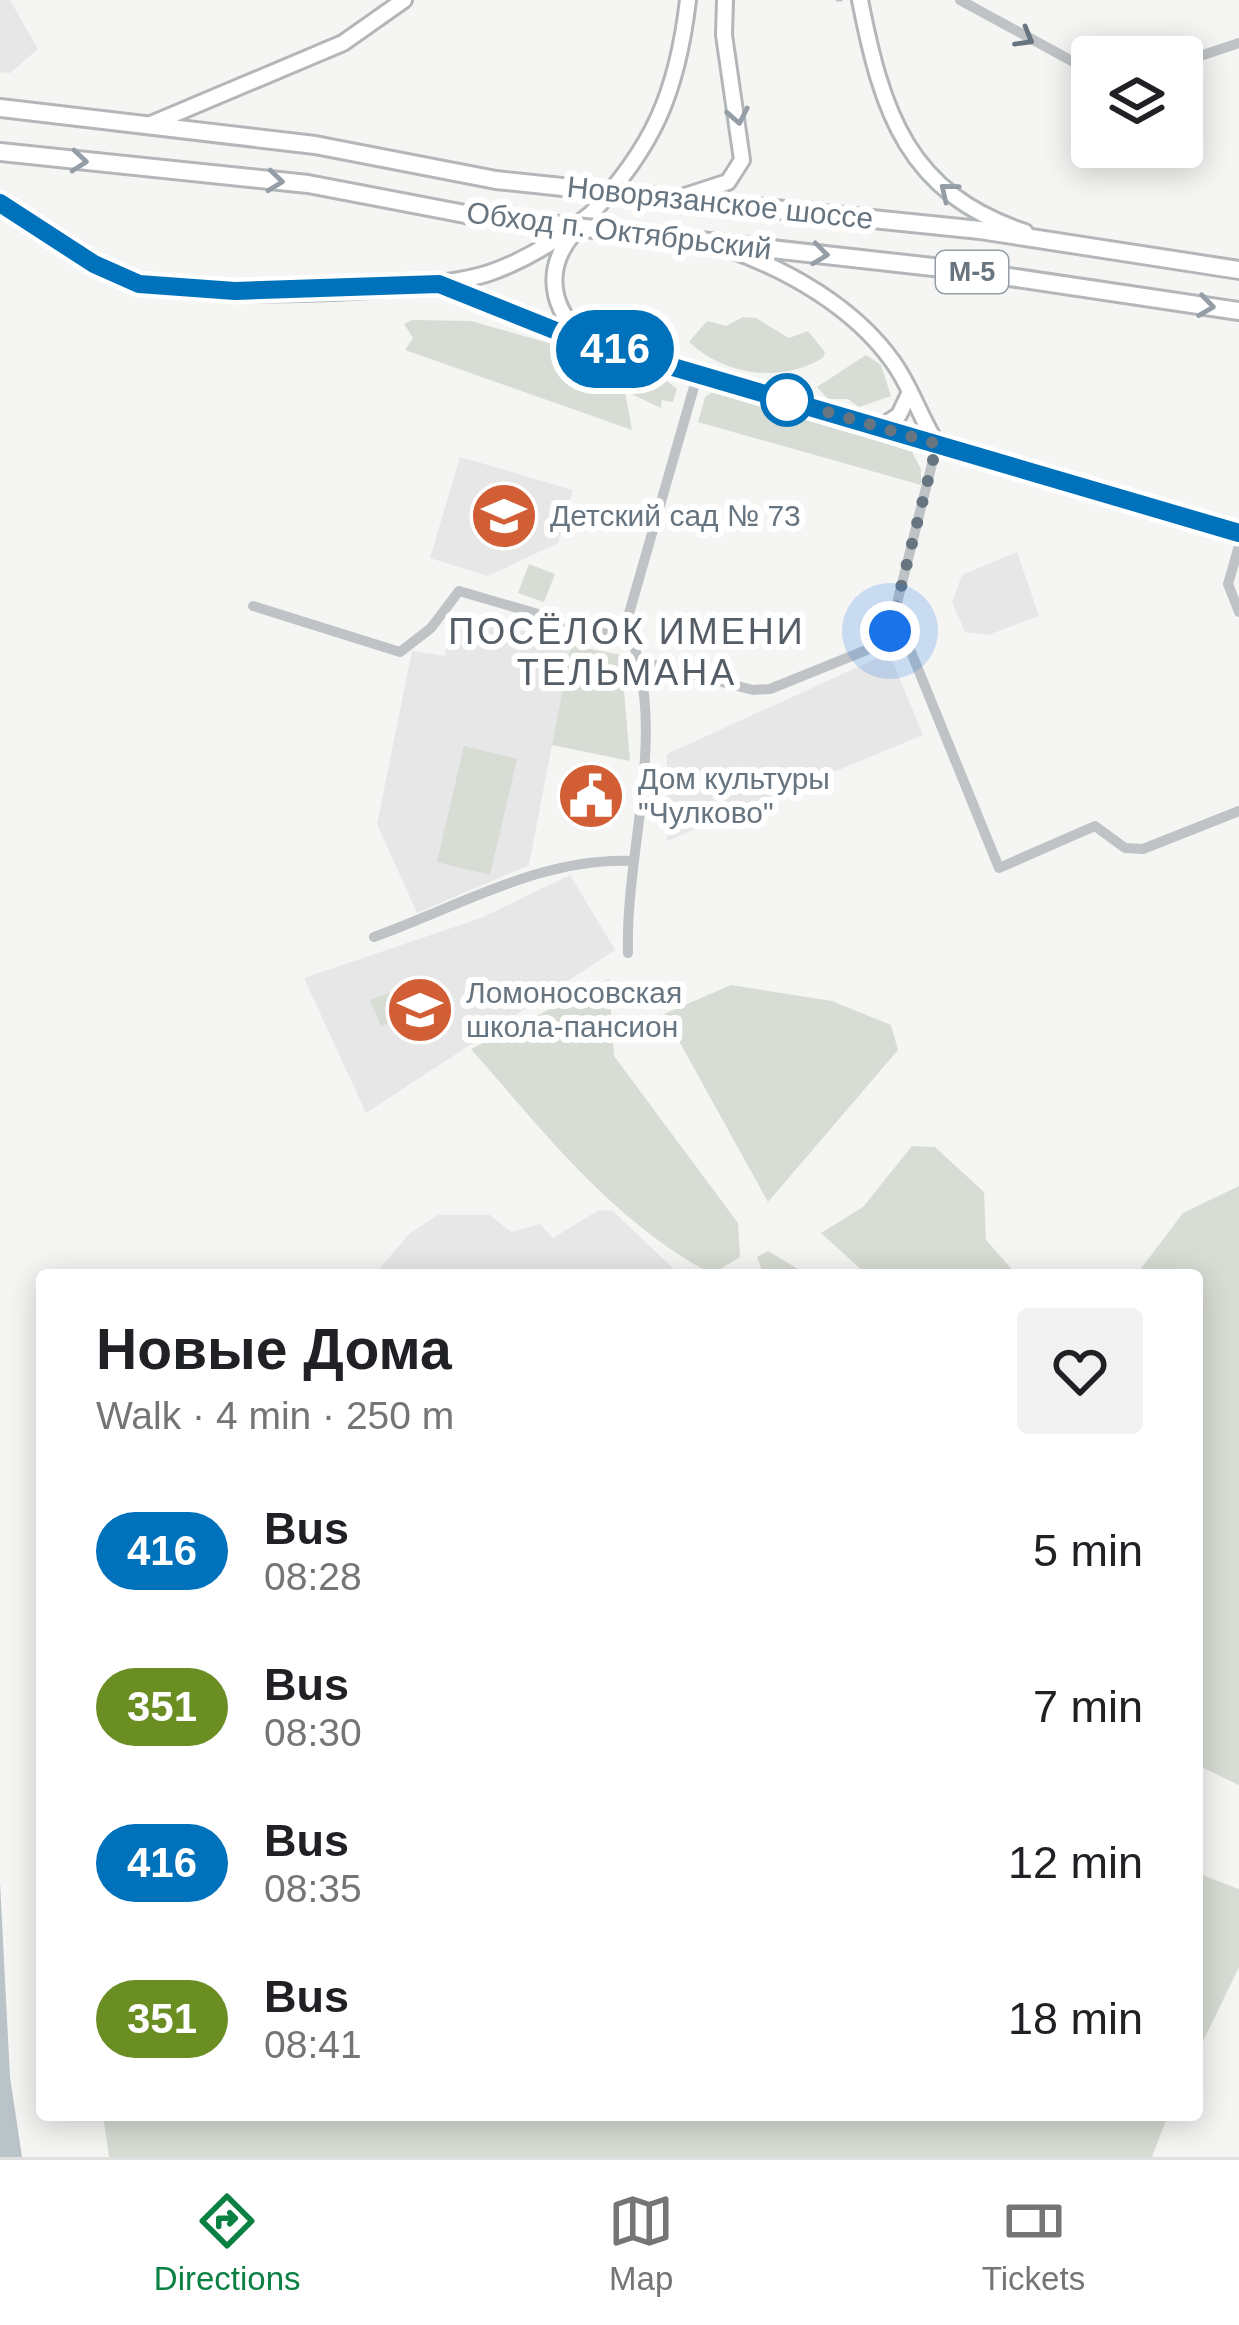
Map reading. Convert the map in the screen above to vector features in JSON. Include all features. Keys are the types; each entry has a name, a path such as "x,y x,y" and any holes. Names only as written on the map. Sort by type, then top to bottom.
{"highway":[{"name":"М-5","path":"0,108 147,125"},
{"name":"Новорязанское шоссе","path":"147,125 315,145 496,180 1053,241 1239,268"},
{"name":"Обход п. Октябрьский","path":"0,152 308,184 465,214 969,271 1239,311"}],"main road":[{"path":"147,125 343,43 404,0"},
{"path":"602,345 566,318 552,276 560,251 637,162 653,135 674,79 688,0"},
{"path":"667,198 714,190 728,182 742,160 724,35 724,0"},
{"path":"860,0 886,106 912,155 973,210 1053,241"},
{"path":"0,203 94,264 139,284 235,291 439,284 508,265 592,213"},
{"path":"704,241 791,276 844,313 891,358 937,444"},
{"path":"439,284 518,320 1239,532"},
{"path":"881,427 904,409 910,394"}],"street":[{"path":"960,0 1071,61"},
{"path":"1203,55 1239,43"},
{"path":"628,953 643,767 639,662 626,624 629,599 698,373"},
{"path":"639,662 753,690 770,689 874,647 896,616 937,444"},
{"path":"1239,546 1228,584 1239,612"},
{"path":"253,606 400,652 431,628 460,591 634,642"},
{"path":"896,616 999,868 1095,826 1124,848 1143,849 1239,811"},
{"path":"374,937 533,874 600,859 634,861"}],"shaded area":[{"path":"0,0 10,0 38,49 10,73 0,72"},
{"path":"743,317 756,318 789,338 808,331 825,352 823,358 789,371 754,372 719,362 689,342 707,321 726,326"},
{"path":"412,320 471,321 658,374 677,389 673,402 662,400 661,408 625,391 632,430 405,350 413,338 404,324"},
{"path":"866,355 881,365 891,396 859,407 848,399 828,399 817,387"},
{"path":"717,389 912,452 921,469 921,485 698,422 705,397"},
{"name":"Детский сад № 73","path":"460,457 573,490 558,543 488,576 430,558"},
{"path":"1017,552 1039,616 988,635 965,632 952,602 962,575"},
{"path":"529,564 555,574 544,602 518,593"},
{"path":"453,617 572,641 529,865 417,913 377,824 412,651 445,656"},
{"path":"571,645 621,655 630,761 552,745"},
{"path":"889,653 923,735 667,841 667,754"},
{"path":"464,746 517,759 490,875 437,862"},
{"name":"Ломоносовская школа-пансион","path":"570,875 615,950 366,1113 304,978 481,918"},
{"path":"609,979 614,1056 738,1223 740,1257 720,1269 703,1269 643,1229 581,1173 471,1049"},
{"path":"422,980 432,1006 381,1026 370,1000"},
{"path":"731,985 832,1001 891,1025 898,1050 768,1202 664,1014"},
{"path":"912,1146 935,1147 984,1192 986,1240 1012,1269 860,1269 821,1233 863,1207"},
{"path":"1239,1186 1239,1785 1203,1768 1203,1269 1141,1269 1183,1213"},
{"path":"599,1210 613,1211 674,1269 379,1269 409,1234 438,1215 490,1215 511,1232 540,1224 553,1238"},
{"path":"768,1251 798,1269 762,1269 757,1257"},
{"path":"1203,1875 1239,1889 1239,1967 1203,2042"},
{"path":"0,1882 10,2077 22,2157 0,2157"},
{"path":"104,2121 1166,2121 1152,2157 109,2157"}],"bus line":[{"name":"416","path":"0,203 94,264 139,284 201,291 439,284 518,320 574,338 1239,533"}],"place":[{"name":"Детский сад № 73","path":"504,516"},
{"name":"Дом культуры \"Чулково\"","path":"591,796"},
{"name":"Ломоносовская школа-пансион","path":"420,1010"}],"district":[{"name":"ПОСЁЛОК ИМЕНИ ТЕЛЬМАНА","path":"627,652"}],"route":[{"path":"787,400 937,444 890,631"}]}
